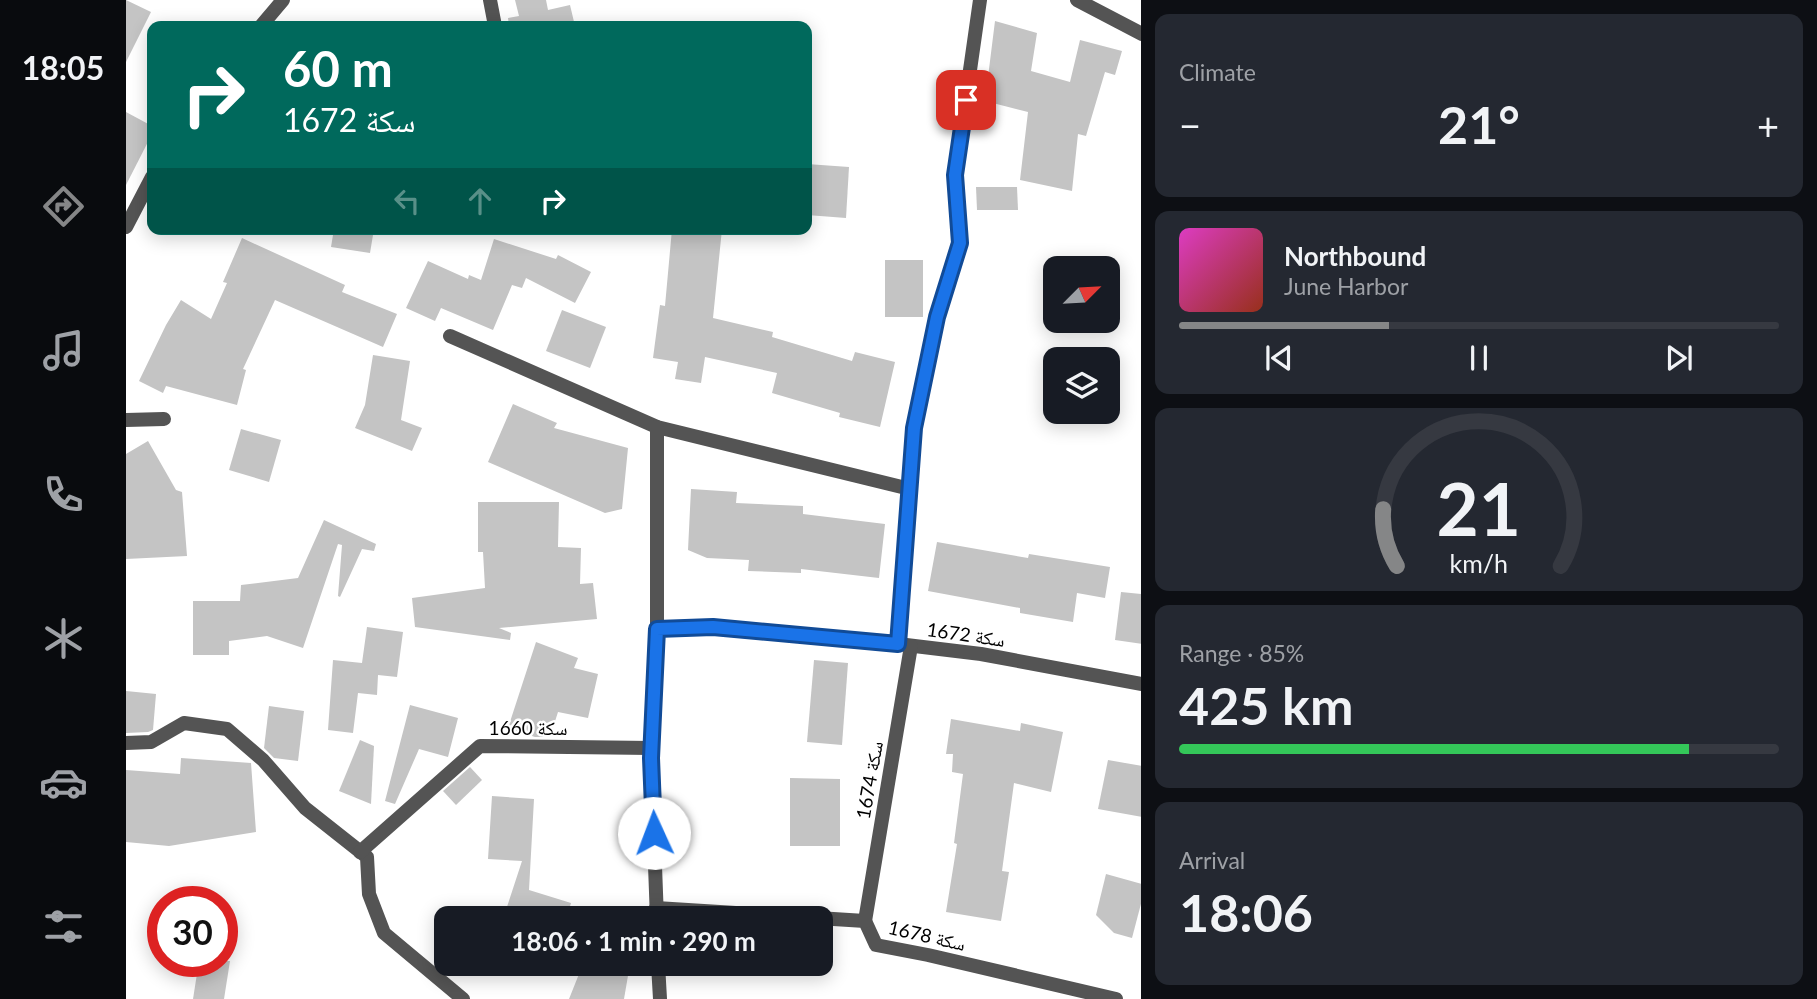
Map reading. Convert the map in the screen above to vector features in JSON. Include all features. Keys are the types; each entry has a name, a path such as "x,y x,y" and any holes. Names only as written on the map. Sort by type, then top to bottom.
{"street":[{"path":"265,21 282,0"},
{"path":"489,0 494,21"},
{"name":"سكة 1674","path":"865,921 904,645 914,428 937,317 960,243 955,175 980,0"},
{"path":"1077,0 1141,33"},
{"path":"126,227 147,187"},
{"path":"450,336 657,427 910,489"},
{"path":"126,420 164,419"},
{"path":"656,906 651,748 657,629 657,427"},
{"name":"سكة 1672","path":"657,629 713,627 904,645 981,654 1141,684"},
{"path":"126,743 151,742 184,723 227,729 263,760 305,808 367,857 369,894 384,933 463,999"},
{"name":"سكة 1660","path":"360,852 480,746 651,748"},
{"name":"سكة 1678","path":"833,920 865,921 876,945 1116,999"},
{"path":"659,976 660,999"}],"building":[{"path":"126,0 151,12 126,62"},
{"path":"515,0 546,0 548,10 570,5 574,21 508,21 508,18 519,16"},
{"path":"995,21 1037,33 1031,71 1070,82 1080,40 1122,51 1115,75 1105,72 1086,136 1078,134 1072,191 1020,180 1028,112 985,101"},
{"path":"126,112 147,123 147,144 126,185"},
{"path":"812,164 849,167 846,218 812,215"},
{"path":"976,187 1017,187 1018,210 977,210"},
{"path":"333,235 373,235 370,253 331,247"},
{"path":"671,235 721,235 713,318 773,332 772,337 852,361 855,352 895,362 880,427 839,417 840,413 772,393 777,373 705,357 701,383 675,379 678,362 653,358 660,305 665,306"},
{"path":"242,238 345,285 342,292 397,314 383,347 275,300 243,369 246,370 237,405 166,386 163,393 139,381 181,300 211,319"},
{"path":"494,239 556,259 558,255 591,272 575,303 526,278 522,288 512,285 493,330 441,308 435,321 406,308 428,261 468,279 469,275 481,280"},
{"path":"885,260 923,260 923,317 885,317"},
{"path":"562,310 606,327 590,368 546,351"},
{"path":"373,355 410,361 401,420 422,428 412,451 355,428 365,405"},
{"path":"513,404 557,423 554,428 628,448 622,509 605,513 488,462"},
{"path":"241,429 281,440 269,482 229,470"},
{"path":"148,441 176,490 182,492 187,556 126,559 126,454"},
{"path":"691,489 737,492 736,503 803,506 803,514 885,524 879,578 801,569 801,573 748,571 749,560 707,558 688,550"},
{"path":"478,502 559,502 558,547 581,548 580,584 593,583 597,619 499,628 511,633 510,640 415,627 412,598 485,588 483,552 478,552"},
{"path":"324,520 376,544 374,551 362,549 340,597 342,545 338,544 303,648 267,636 229,641 229,655 193,655 193,601 240,601 241,585 298,578"},
{"path":"937,542 1028,558 1029,554 1110,567 1105,598 1077,593 1073,622 1020,613 1020,608 928,591"},
{"path":"1121,592 1141,594 1141,644 1115,640"},
{"path":"367,627 403,632 397,677 378,675 377,695 358,693 353,733 328,730 333,660 362,663"},
{"path":"536,642 578,658 574,668 598,674 588,718 558,712 550,737 535,737 508,728"},
{"path":"814,660 848,663 842,745 807,742"},
{"path":"126,691 156,694 153,730 126,733"},
{"path":"410,705 458,718 448,757 419,749 395,804 385,801"},
{"path":"269,706 304,711 298,761 274,758 264,748"},
{"path":"951,719 1020,731 1021,723 1063,732 1051,792 1014,783 1002,871 1009,872 1001,921 946,912 957,844 954,843 963,774 952,772 953,754 946,754"},
{"path":"360,740 374,746 371,804 339,791"},
{"path":"181,758 251,763 256,832 169,846 126,842 126,770 180,774"},
{"path":"1108,760 1141,766 1141,817 1098,809"},
{"path":"470,767 482,780 456,805 443,791"},
{"path":"790,778 840,779 840,846 790,846"},
{"path":"492,796 534,799 529,890 571,903 570,906 507,906 522,861 488,859"},
{"path":"1106,874 1141,884 1141,904 1132,938 1114,933 1096,915"},
{"path":"578,976 628,976 624,999 569,999"},
{"path":"196,977 227,977 224,999 193,999"}],"route":[{"path":"654,833 651,758 657,629 713,627 898,644 914,428 937,317 960,243 955,175 966,100"}]}
